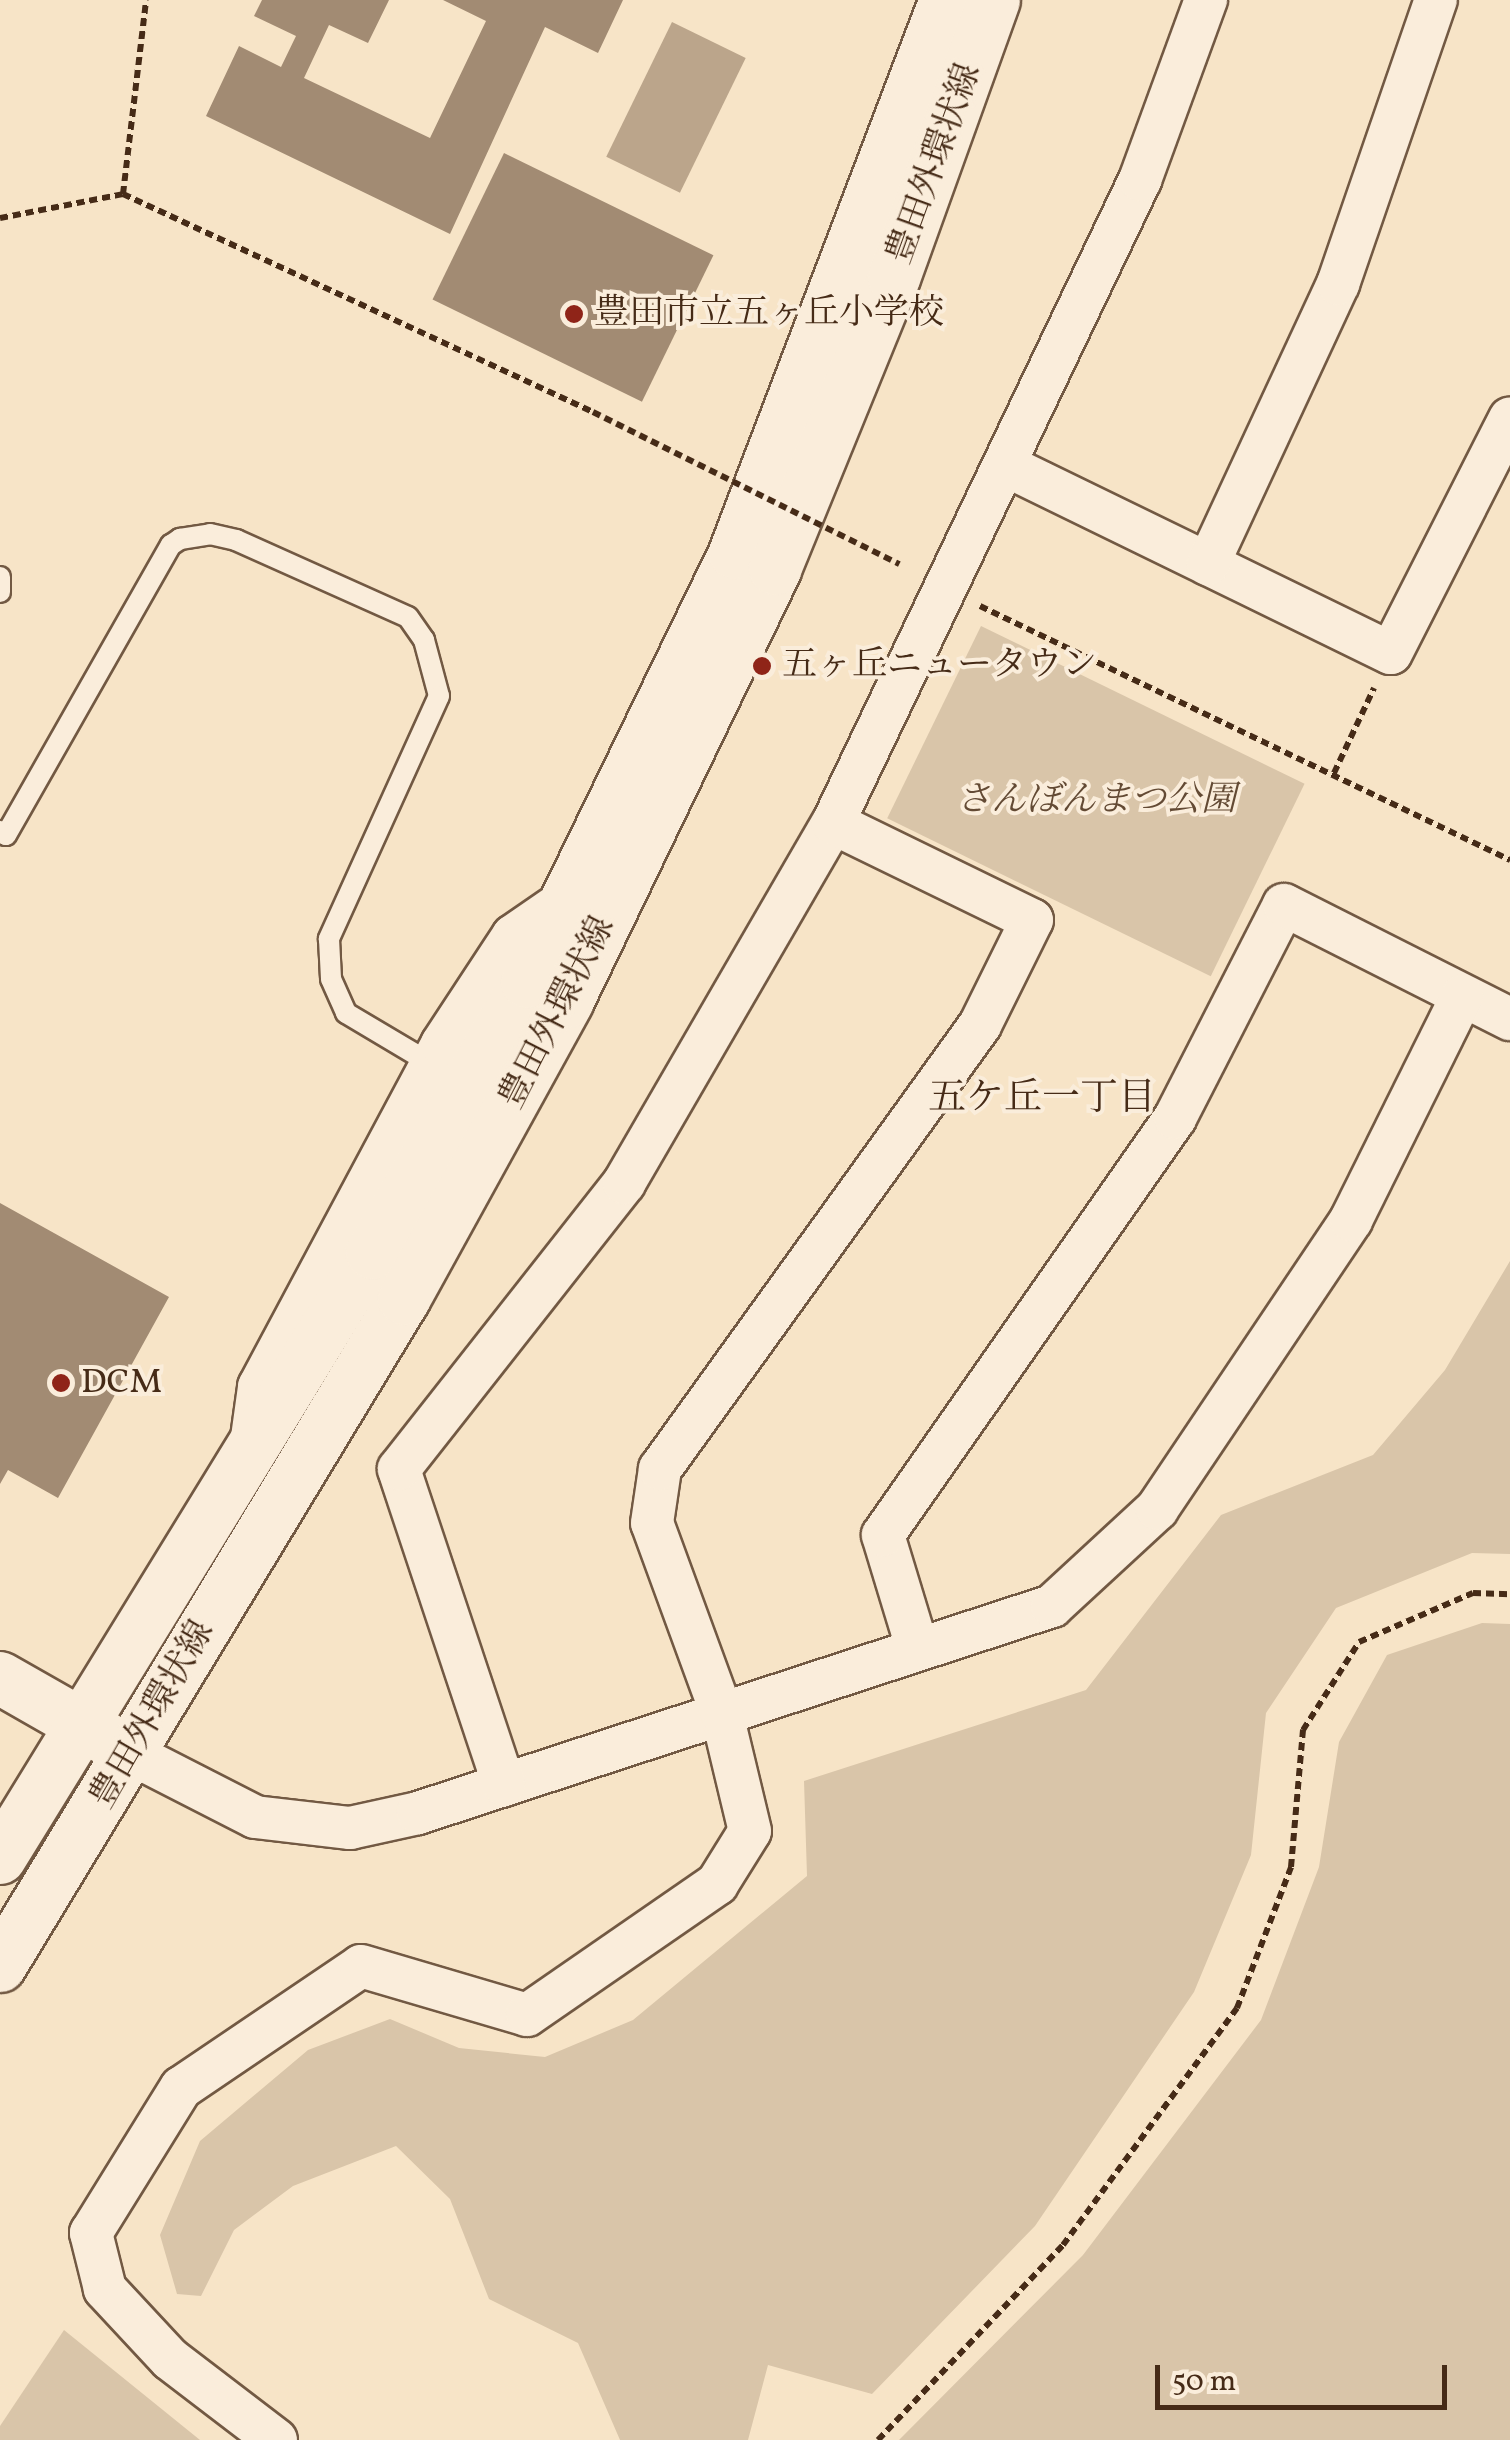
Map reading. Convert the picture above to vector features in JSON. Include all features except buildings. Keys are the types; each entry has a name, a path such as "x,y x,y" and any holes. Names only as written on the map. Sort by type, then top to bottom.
{"street":[{"name":"豊田外環状線","path":"0,1858 392,1219 527,982 735,552 946,0"},
{"name":"豊田外環状線","path":"0,1966 404,1299 567,1002 775,569 894,278 994,0"},
{"path":"504,1785 399,1469 624,1183 833,823 1140,180 1206,0"},
{"path":"1208,564 1338,284 1436,0"},
{"path":"1005,465 1391,653 1510,418"},
{"path":"276,2440 170,2358 105,2289 91,2234 181,2088 362,1966 527,2015 716,1884 750,1832 722,1714 652,1523 660,1469 980,1024 1032,920 833,823"},
{"path":"251,1450 258,1387 432,1064 513,936 568,898"},
{"path":"917,1647 884,1535 1175,1118 1284,905 1510,1019"},
{"path":"0,1678 130,1753 255,1817 350,1828 504,1785 1052,1606 1157,1509 1351,1220 1462,996"}],"lane":[{"path":"0,831 6,834 171,545 180,538 210,534 236,540 408,616 424,640 439,696 330,940 331,979 346,1013 432,1064"},
{"path":"0,577 0,592"}],"path":[{"path":"123,194 146,0"},
{"path":"0,227 3,217 123,194 593,412 900,564"},
{"path":"947,590 1334,772 1510,860"},
{"path":"1334,772 1391,653"},
{"path":"878,2440 1063,2245 1238,2008 1291,1867 1303,1730 1359,1642 1473,1592 1510,1594"}],"green space":[{"name":"さんぼんまつ公園","path":"981,626 1305,784 1211,976 887,818"},
{"path":"1510,1261 1510,1554 1472,1553 1336,1608 1266,1713 1251,1855 1194,1992 1035,2226 872,2394 768,2365 748,2440 620,2440 578,2343 489,2299 450,2199 396,2146 293,2186 234,2230 201,2296 177,2294 160,2235 200,2141 308,2050 390,2019 459,2048 545,2057 633,2020 807,1876 804,1781 1086,1690 1221,1515 1373,1455 1445,1370"},
{"path":"1482,1623 1510,1624 1510,2440 899,2440 1083,2255 1261,2020 1319,1867 1339,1742 1387,1655"},
{"path":"64,2330 200,2440 0,2440 0,2426"}],"shaded area":[{"path":"672,22 746,58 680,193 606,157"}],"place":[{"name":"豊田市立五ヶ丘小学校","path":"574,314"},
{"name":"五ヶ丘ニュータウン","path":"762,666"},
{"name":"DCM","path":"61,1383"}],"district":[{"name":"五ケ丘一丁目","path":"1042,1100"}]}
